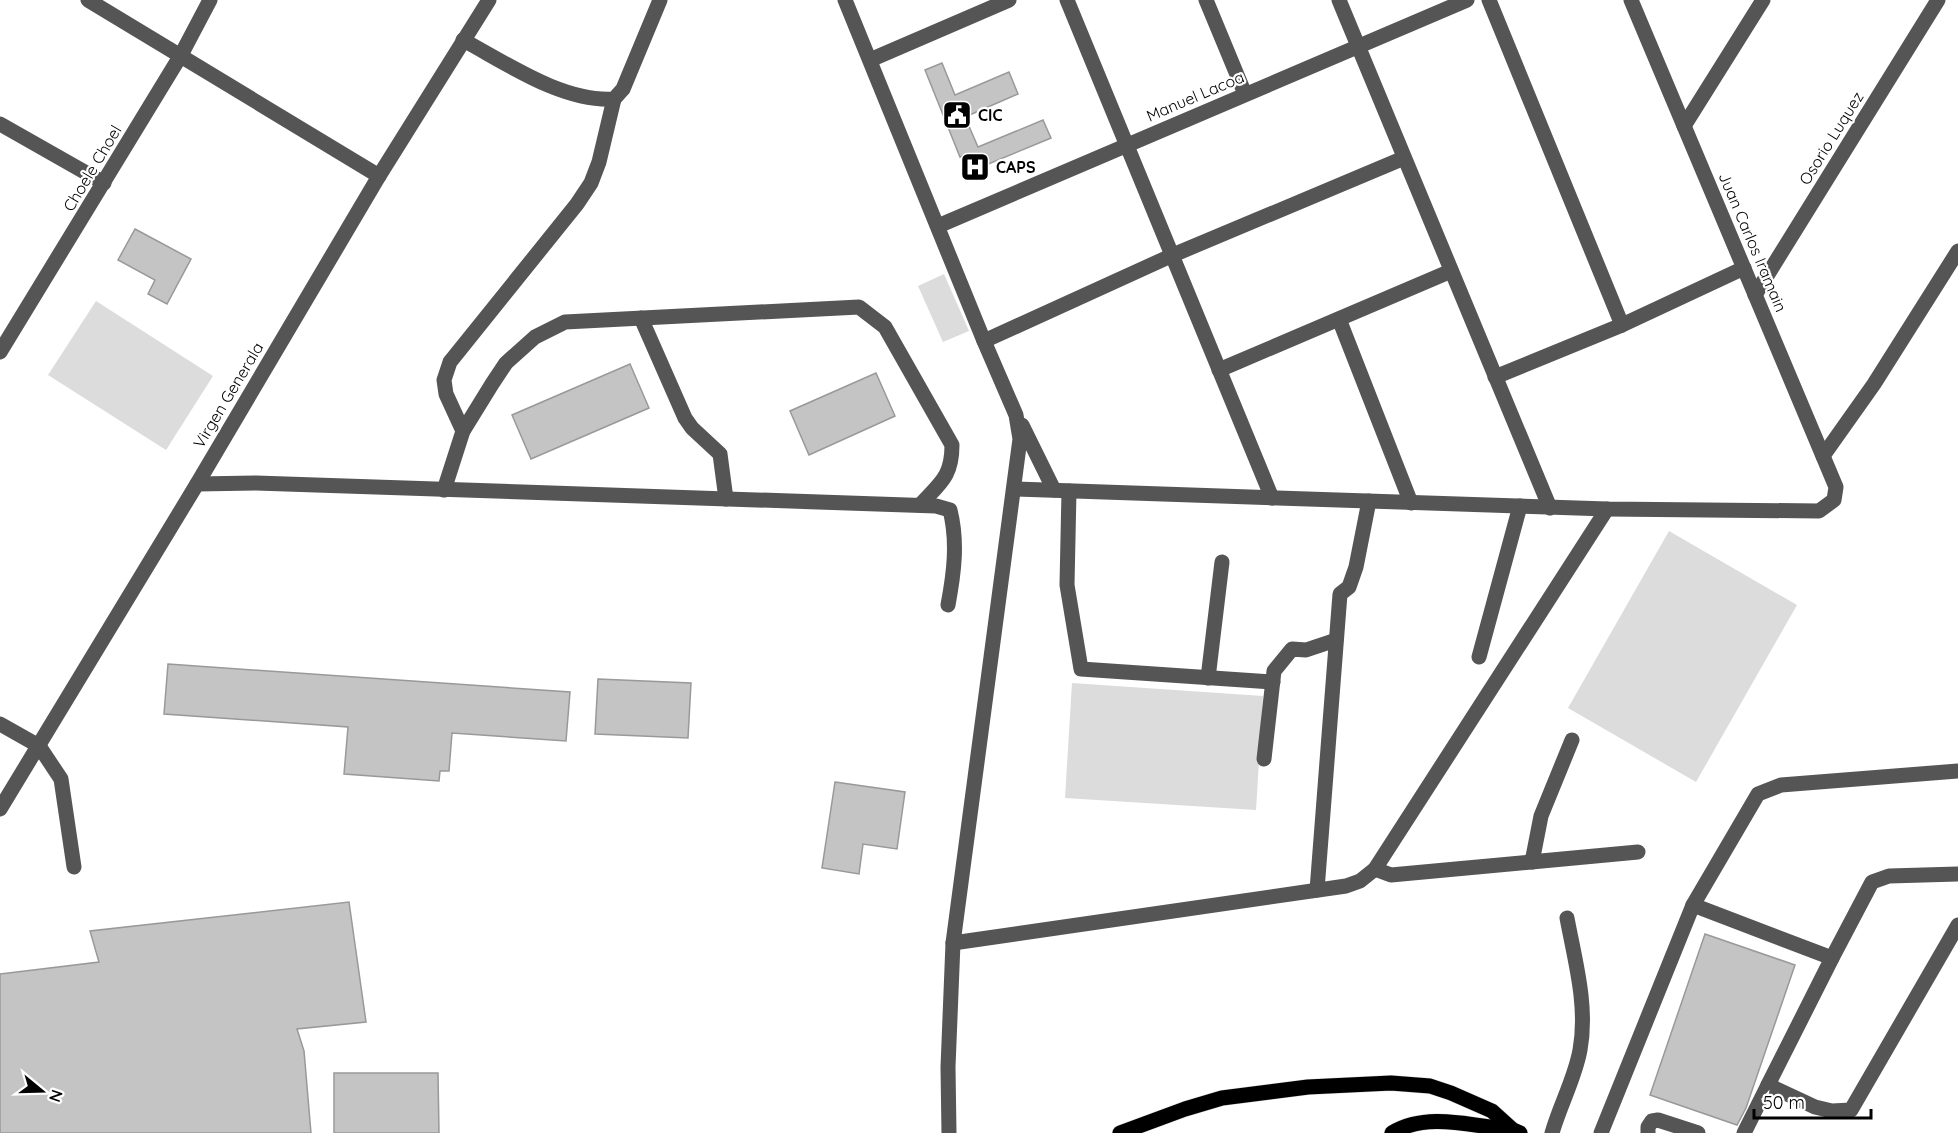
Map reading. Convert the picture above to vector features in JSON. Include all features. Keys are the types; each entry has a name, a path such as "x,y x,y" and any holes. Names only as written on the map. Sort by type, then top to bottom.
{"main road":[{"path":"1120,1133 1222,1098 1308,1087 1391,1083 1430,1086 1451,1093 1492,1111 1517,1131"},
{"path":"1392,1133 1410,1126 1440,1122 1517,1131"}],"street":[{"path":"88,0 379,176"},
{"name":"Choele Choel","path":"0,352 181,55 210,0"},
{"name":"Virgen Generala","path":"0,809 379,176 489,0"},
{"path":"463,431 446,394 444,380 450,362 577,204 591,183 599,162 614,99 623,89 660,0"},
{"path":"845,0 1016,415 1062,491 1067,585 1081,669 1273,682"},
{"path":"870,60 1009,0"},
{"path":"1067,0 1272,498"},
{"path":"1206,0 1245,94"},
{"path":"1339,0 1550,507"},
{"name":"Manuel Lacoa","path":"938,226 1467,0"},
{"path":"1489,0 1622,325"},
{"name":"Juan Carlos Iramain","path":"1607,509 1819,511 1834,500 1836,487 1631,0"},
{"path":"1684,126 1763,0"},
{"name":"Osorio Luquez","path":"1755,295 1938,0"},
{"path":"463,40 555,90 605,100 614,99"},
{"path":"0,124 104,183"},
{"path":"984,341 1173,255 1404,158"},
{"path":"1823,456 1874,384 1958,251"},
{"path":"1495,377 1622,325 1744,268"},
{"path":"1219,370 1451,271"},
{"path":"444,489 463,431 506,363 535,337 565,322 859,307 885,327 952,445 952,460 948,475 920,505"},
{"path":"641,318 685,418 692,428 720,453 726,499"},
{"path":"1339,319 1411,503"},
{"path":"949,1133 948,1067 953,943 1020,439 1016,415"},
{"path":"196,484 255,483 936,506 950,510 954,528 954,571 948,605"},
{"path":"1014,489 1607,509"},
{"path":"1317,890 1340,594 1349,587 1356,567 1369,501"},
{"path":"1479,657 1520,506"},
{"path":"953,943 1346,886 1360,881 1376,869 1607,509"},
{"path":"1208,678 1222,562"},
{"path":"1264,759 1274,670 1292,649 1306,650 1336,640"},
{"path":"0,724 39,746 62,779 74,867"},
{"path":"1532,862 1541,816 1572,740"},
{"path":"1601,1133 1693,905 1758,794 1781,784 1958,771"},
{"path":"1376,869 1391,875 1638,852"},
{"path":"1744,1133 1872,882 1889,876 1958,874"},
{"path":"1693,905 1832,958"},
{"path":"1552,1133 1575,1071 1580,1048 1583,1005 1567,918"},
{"path":"1768,1085 1815,1107 1832,1111 1851,1110 1958,925"},
{"path":"1648,1133 1648,1127 1652,1121 1658,1120 1698,1133"}],"shaded area":[{"path":"944,274 969,331 943,342 918,286"},
{"path":"96,301 213,376 166,450 48,375"},
{"path":"1669,531 1797,605 1696,782 1568,708"},
{"path":"1072,683 1263,696 1256,810 1065,798"}],"building":[{"path":"942,63 955,95 1009,72 1018,94 965,117 978,147 1043,120 1051,138 986,165 984,159 971,165 967,155 960,157 925,70"},
{"path":"135,229 191,259 167,304 148,294 155,280 118,260"},
{"path":"630,364 649,408 531,459 512,415"},
{"path":"876,373 895,416 809,455 790,411"},
{"path":"168,664 570,692 566,741 452,733 449,771 440,771 439,781 344,774 348,727 164,714"},
{"path":"598,679 691,683 688,738 595,734"},
{"path":"835,782 905,792 897,849 863,844 859,874 822,868"},
{"path":"349,902 366,1022 297,1029 304,1051 311,1133 0,1133 0,974 99,962 90,931"},
{"path":"1705,934 1795,965 1746,1108 1737,1125 1650,1095"},
{"path":"334,1073 438,1073 439,1133 334,1133"}],"place":[{"name":"CIC","path":"957,115"},
{"name":"CAPS","path":"975,167"}]}
